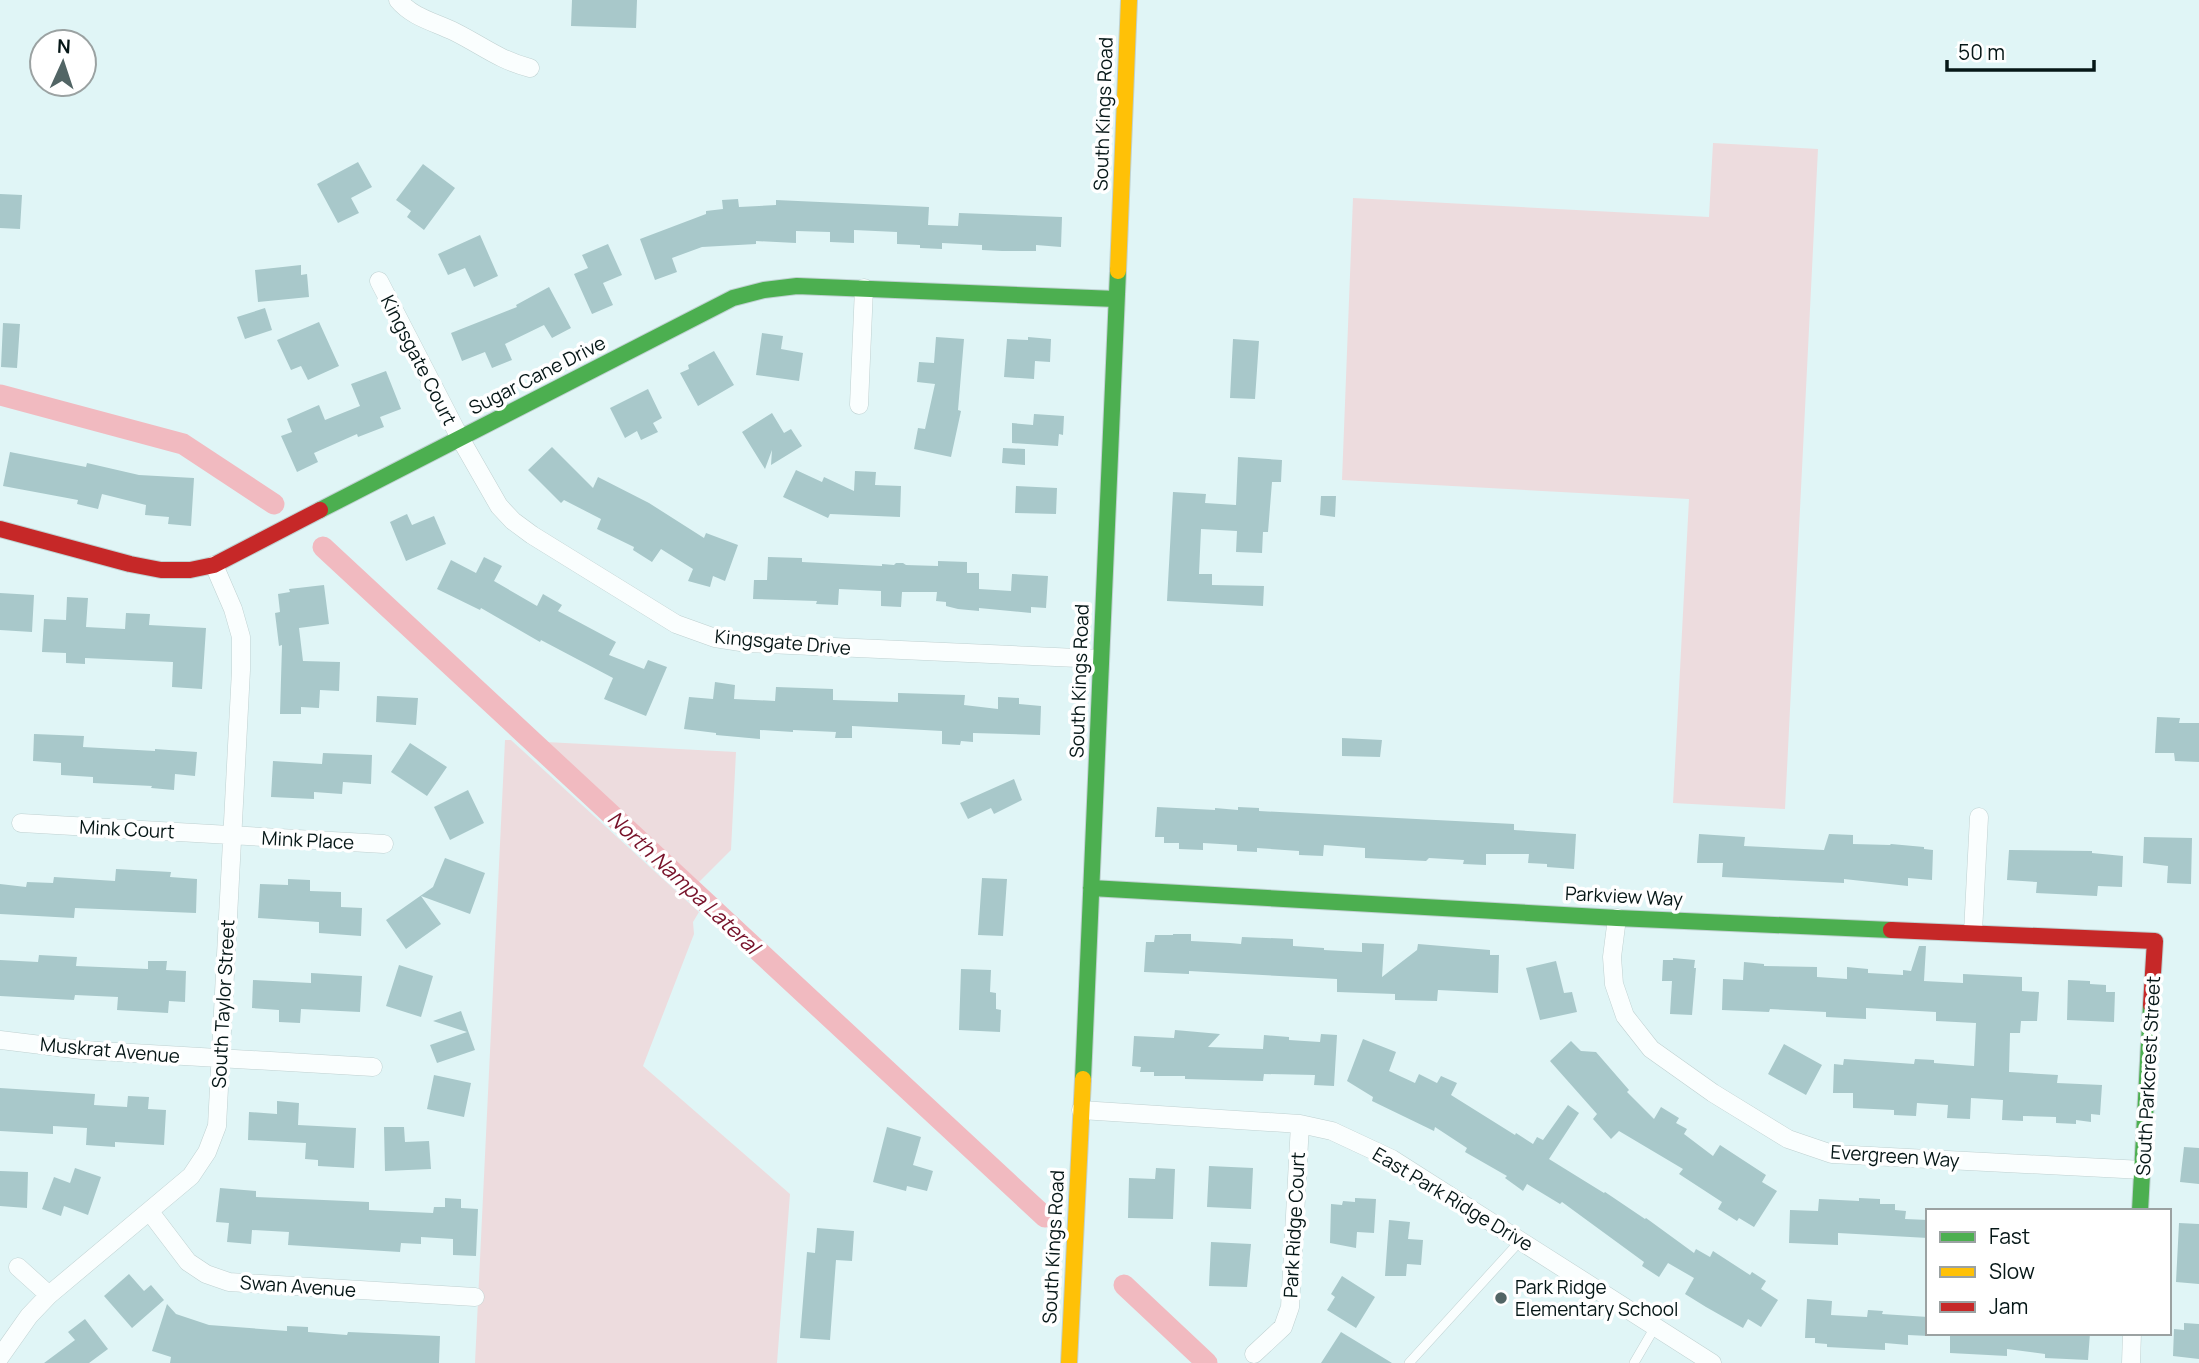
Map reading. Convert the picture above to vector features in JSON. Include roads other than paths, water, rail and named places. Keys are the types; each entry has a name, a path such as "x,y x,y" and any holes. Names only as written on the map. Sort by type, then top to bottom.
{"street":[{"path":"398,0 407,10 455,32 506,62 530,68"},
{"name":"South Kings Road","path":"1069,1363 1129,0"},
{"name":"Kingsgate Court","path":"379,281 460,439"},
{"name":"Sugar Cane Drive","path":"0,529 161,570 190,570 214,565 733,298 764,290 797,286 1116,299"},
{"path":"859,405 864,288"},
{"name":"Kingsgate Drive","path":"460,439 499,506 513,521 676,624 715,638 783,645 1100,659"},
{"name":"South Taylor Street","path":"0,1357 29,1315 49,1295 191,1176 207,1152 217,1126 241,637 233,609 214,565"},
{"path":"1973,932 1979,817"},
{"name":"Mink Court","path":"21,823 232,835"},
{"name":"Mink Place","path":"232,835 384,844"},
{"name":"Parkview Way","path":"1091,888 1617,918 2155,941"},
{"name":"Evergreen Way","path":"1617,918 1612,957 1614,984 1625,1016 1651,1049 1713,1093 1787,1139 1832,1154 2143,1170"},
{"name":"South Parkcrest Street","path":"2140,1209 2155,941"},
{"name":"Muskrat Avenue","path":"0,1040 82,1050 373,1067"},
{"name":"East Park Ridge Drive","path":"1081,1110 1300,1124 1332,1131 1392,1158 1712,1363"},
{"name":"Park Ridge Court","path":"1254,1354 1283,1326 1290,1307 1300,1124"},
{"name":"Swan Avenue","path":"150,1212 188,1262 206,1274 229,1282 475,1297"},
{"path":"19,1267 49,1295"},
{"path":"2131,1363 2133,1335"}],"lane":[{"path":"1409,1363 1521,1240"},
{"path":"1634,1363 1655,1327"}],"waterway":[{"name":"North Nampa Lateral","path":"0,395 183,444 274,504"},
{"name":"North Nampa Lateral","path":"323,547 1045,1217"},
{"name":"North Nampa Lateral","path":"1124,1285 1207,1363"}],"place":[{"name":"Park Ridge Elementary School","path":"1501,1298"}]}
